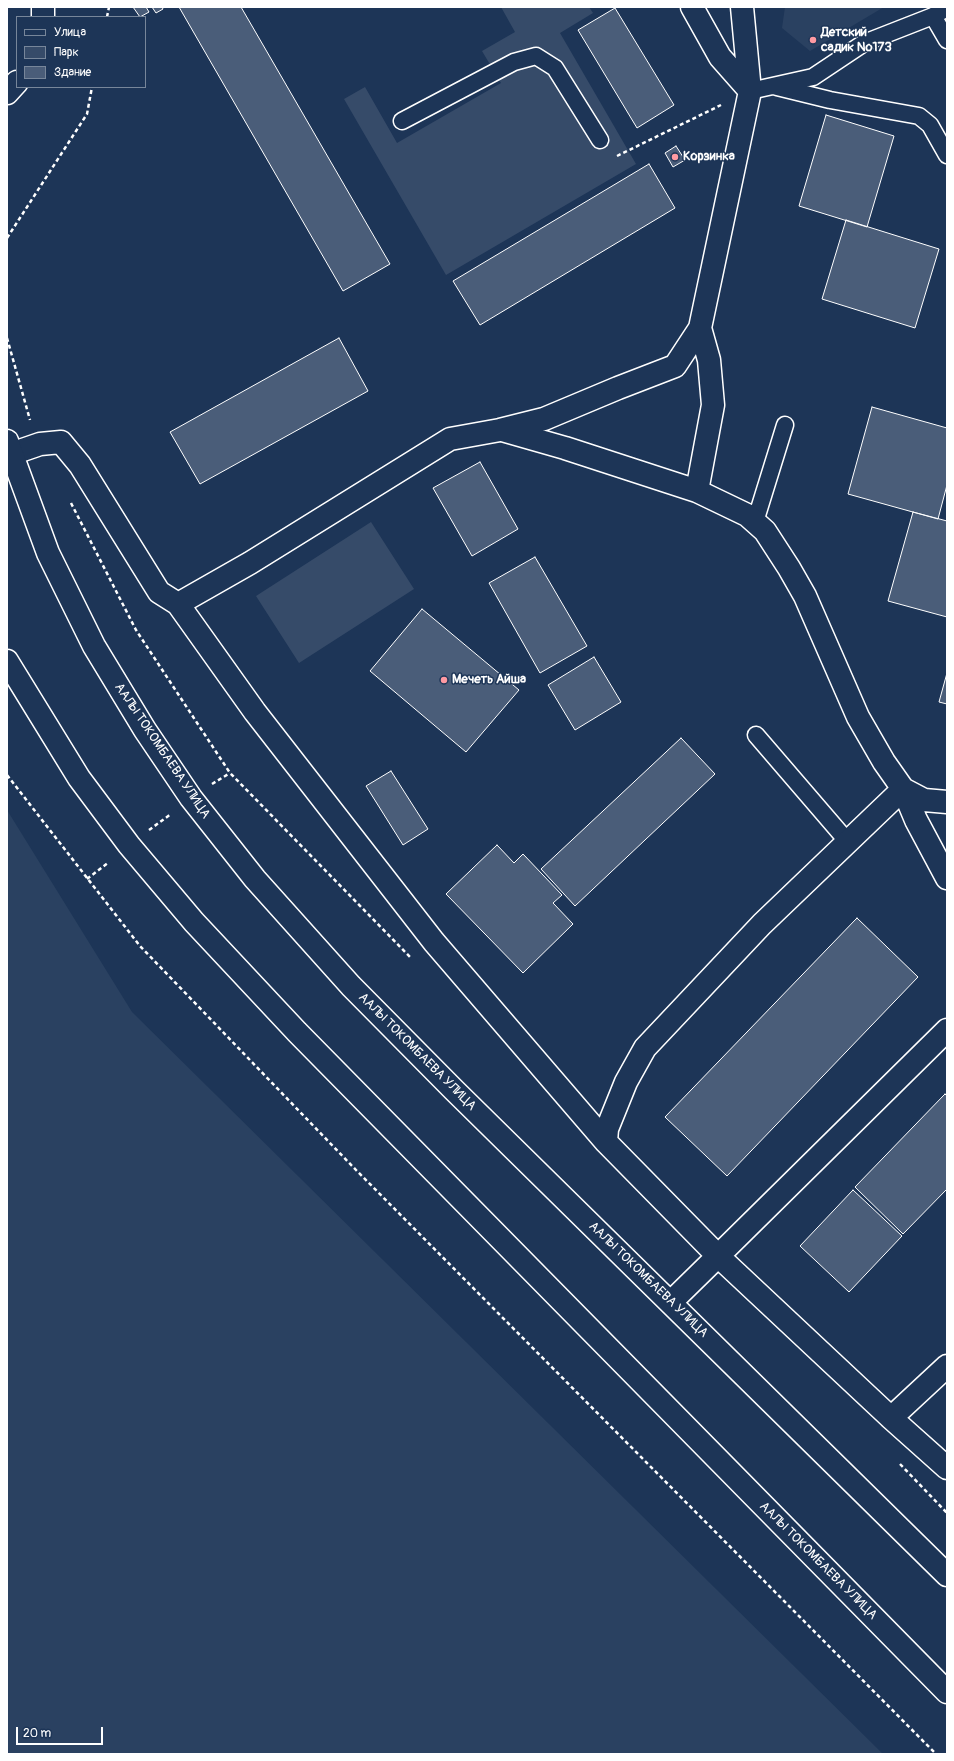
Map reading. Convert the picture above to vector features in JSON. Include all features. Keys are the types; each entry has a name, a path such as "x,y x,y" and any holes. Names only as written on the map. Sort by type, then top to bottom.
{"street":[{"path":"692,7 720,58 750,91"},
{"path":"178,604 250,563 450,438 500,430 544,419 675,366 700,328 750,91 742,7"},
{"path":"7,93 16,83"},
{"path":"697,491 713,405 709,360 700,328"},
{"path":"500,430 565,448 697,491 747,515 765,531 801,590 858,717 884,762 903,789 916,820 947,878"},
{"path":"9,448 61,442 80,465 159,592 178,604 255,712 434,942 606,1142 718,1256 891,1418 947,1468"},
{"name":"ААЛЫ ТОКОМБАЕВА УЛИЦА","path":"9,448 48,553 94,646 145,730 191,798 255,878 351,986 454,1090 947,1574"},
{"name":"ААЛЫ ТОКОМБАЕВА УЛИЦА","path":"7,661 79,778 129,845 194,922 297,1032 947,1692"},
{"path":"903,789 924,800 947,802"},
{"path":"606,1142 607,1129 626,1082 645,1048 762,924 903,789"},
{"path":"671,1302 947,1030"},
{"path":"891,1418 947,1366"}],"lane":[{"path":"750,91 813,77 864,43 933,16 947,8"},
{"path":"933,16 947,40"},
{"path":"402,121 514,62 536,56 555,68 600,140"},
{"path":"774,86 830,100 919,116 930,125 947,155"},
{"path":"755,522 785,425"},
{"path":"756,735 848,842"}],"path":[{"path":"7,238 87,114 92,88"},
{"path":"615,157 750,91"},
{"path":"87,879 191,798 230,773"},
{"path":"7,776 140,946 214,1024 356,1170 936,1754"}],"shaded area":[{"name":"Детский садик №173","path":"785,7 884,7 810,51 782,28"},
{"path":"7,810 132,1012 883,1754 7,1754"}],"green space":[{"path":"501,7 589,7 593,13 560,33 636,164 446,275 344,99 365,87 397,143 501,83 482,51 515,32"},
{"path":"371,522 414,589 299,663 256,596"}],"building":[{"path":"133,7 146,7 149,12 139,16"},
{"path":"152,7 162,7 163,9 156,13"},
{"path":"179,7 241,7 390,264 343,291"},
{"path":"615,8 674,105 637,128 578,30"},
{"path":"826,115 894,136 867,227 799,206"},
{"name":"Корзинка","path":"676,146 685,160 673,167 665,153"},
{"path":"649,164 675,208 480,325 453,281"},
{"path":"846,220 939,249 915,328 822,299"},
{"path":"339,338 368,391 200,484 170,432"},
{"path":"872,407 947,428 947,485 938,519 848,494"},
{"path":"480,462 518,529 472,556 433,488"},
{"path":"913,512 947,521 947,617 888,601"},
{"path":"535,557 587,646 540,673 489,583"},
{"name":"Мечеть Айша","path":"422,609 519,690 466,752 370,671"},
{"path":"594,657 621,702 575,730 548,685"},
{"path":"947,673 947,704 939,702"},
{"path":"681,738 715,774 575,906 541,869"},
{"path":"391,771 428,829 403,845 366,786"},
{"path":"497,845 514,863 523,854 562,895 553,903 573,924 523,973 446,894"},
{"path":"857,918 918,977 727,1176 665,1117"},
{"path":"945,1094 947,1096 947,1189 903,1234 855,1187"},
{"path":"853,1190 902,1236 849,1292 800,1246"}],"place":[{"name":"Детский садик №173","path":"813,40"},
{"name":"Корзинка","path":"675,157"},
{"name":"Мечеть Айша","path":"444,680"}]}
